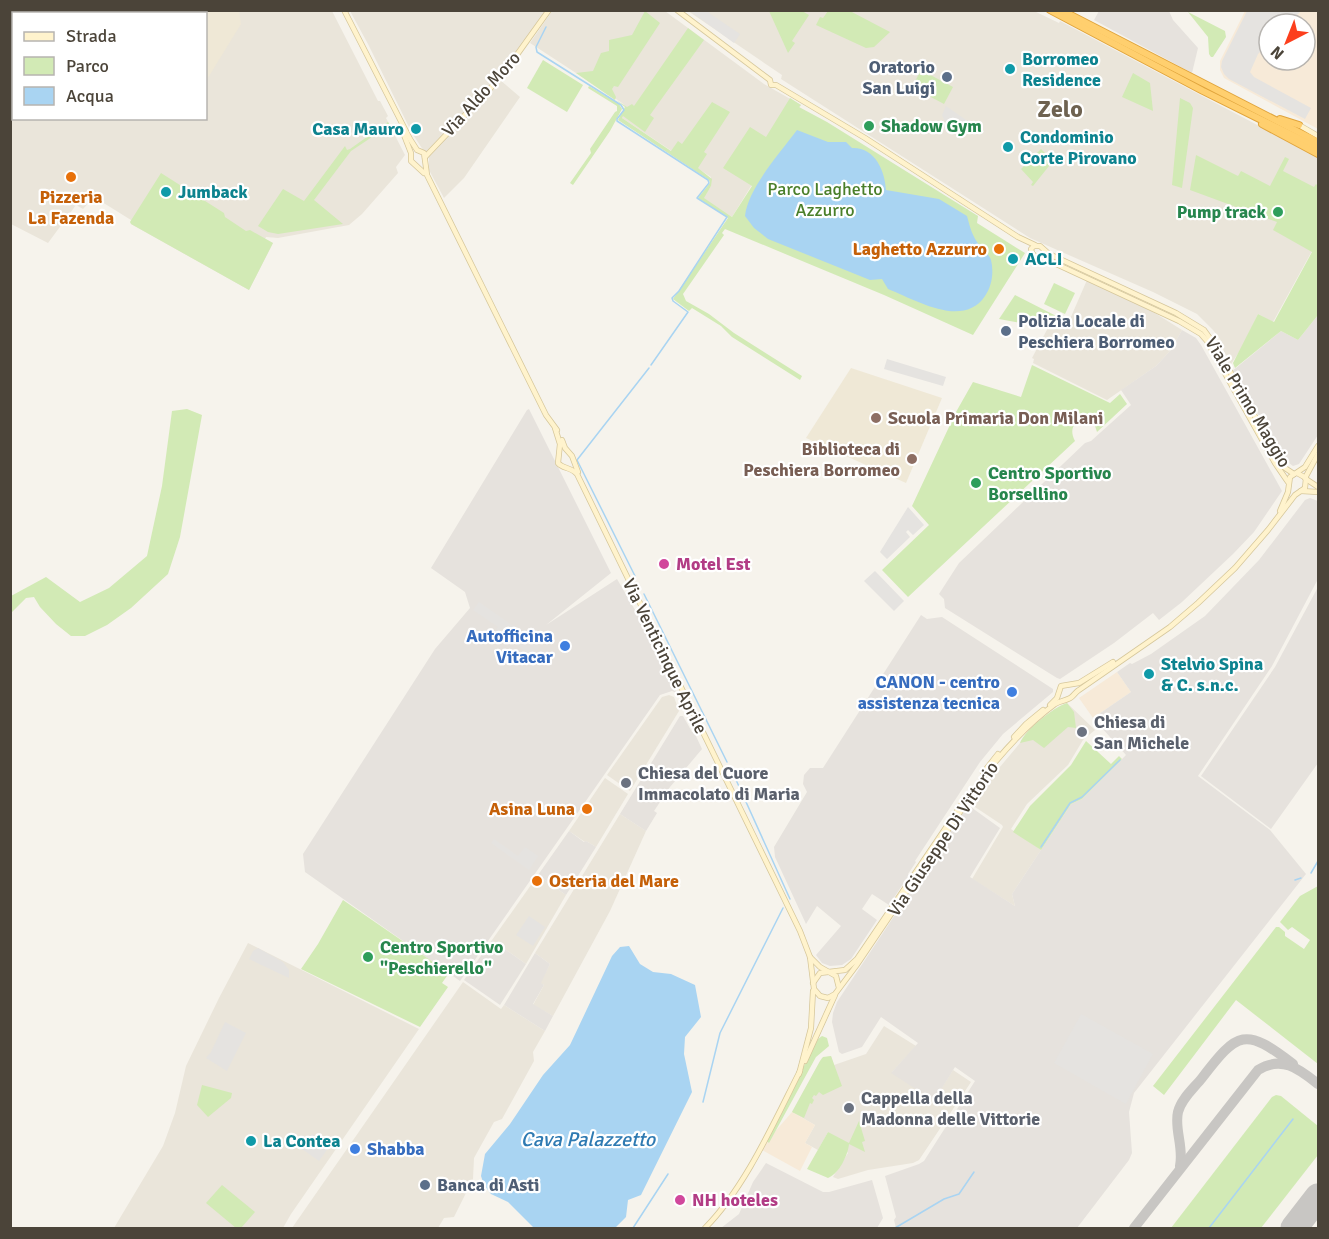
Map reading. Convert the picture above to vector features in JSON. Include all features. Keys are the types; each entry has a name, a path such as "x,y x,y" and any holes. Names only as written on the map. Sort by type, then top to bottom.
{"highway":[{"path":"1050,10 1242,111 1318,148"},
{"path":"1061,10 1318,142"},
{"path":"1242,111 1275,133 1318,154"},
{"path":"1263,113 1299,125"}],"main road":[{"path":"344,10 400,122 418,150 424,153 427,175 546,415 555,428 570,454 573,461 565,468 558,463 561,447 555,428"},
{"name":"Via Aldo Moro","path":"424,160 433,147 501,77 549,10"},
{"path":"677,10 770,80 771,86 776,85 858,134 1018,237 1039,246 1042,253 1039,256 1033,256 1018,237"},
{"path":"400,122 411,153 411,161 427,175"},
{"path":"1299,125 1318,136"},
{"name":"Via Aldo Moro","path":"418,150 433,147"},
{"path":"411,153 418,150"},
{"path":"417,165 424,160"},
{"path":"1031,251 1035,245"},
{"name":"Viale Primo Maggio","path":"1042,249 1176,313 1204,330 1217,348 1279,460 1285,468 1295,473"},
{"name":"Viale Primo Maggio","path":"1039,256 1156,309 1201,334 1289,484"},
{"name":"Via Giuseppe Di Vittorio","path":"1275,522 1295,473 1308,464 1318,446"},
{"path":"561,454 564,452 570,454"},
{"name":"Via Giuseppe Di Vittorio","path":"828,972 845,970 857,959 986,769 1026,723 1052,703 1059,694 1060,687 1081,682 1128,654 1170,627 1198,603 1234,568 1305,487 1306,479 1318,454"},
{"name":"Via Venticinque Aprile","path":"573,461 582,486"},
{"name":"Via Venticinque Aprile","path":"565,468 574,471 582,486 798,927 810,957 813,986 812,1028 799,1074"},
{"path":"1295,473 1318,487"},
{"path":"1289,484 1294,491 1318,492"},
{"name":"Via Giuseppe Di Vittorio","path":"799,1074 837,992 993,764 1026,729 1054,705 1070,699 1073,694 1128,654"},
{"path":"1067,685 1072,688 1073,694"},
{"path":"1059,694 1064,700"},
{"name":"Via Venticinque Aprile","path":"810,957 828,972"},
{"path":"828,972 834,974 838,979 839,986 837,992 831,997 823,998 816,993 813,986 817,975 828,972"},
{"path":"705,1228 722,1209 739,1184 799,1074"}],"shaded area":[{"path":"148,10 239,11 241,24 207,79 207,12 146,12"},
{"path":"1032,10 1059,23 1060,21 1318,157 1318,240 1273,322 1258,314 1241,349 1229,367 1220,339 1197,314 1030,238 781,79 782,75 688,11"},
{"path":"11,11 332,11 388,116 386,118 405,155 396,167 398,173 362,214 349,225 278,238 266,237 265,239 273,243 249,290 131,224 131,220 94,197 83,209 76,205 48,243 11,224"},
{"path":"350,11 549,11 499,79 520,97 464,178 444,198 429,170 429,159 412,133"},
{"path":"552,11 665,11 764,84 801,105 732,217 703,198 711,186 711,177 622,118 626,107 622,103 530,43"},
{"path":"690,11 710,11 709,13 740,34 734,43"},
{"path":"1099,11 1169,11 1173,20 1198,48 1192,73 1094,20"},
{"path":"1245,11 1318,11 1318,129 1224,78 1220,70 1220,61"},
{"path":"1247,11 1301,11 1257,12 1257,56 1250,72 1254,77 1311,108 1305,119 1229,79 1221,67"},
{"path":"946,106 969,122 962,133 945,122 942,115"},
{"path":"1087,280 1142,305 1182,330 1170,351 1156,366 1107,400 1033,363 1032,358 1049,326 1067,326"},
{"path":"1318,315 1318,435 1299,464 1293,466 1231,372 1281,331 1298,340"},
{"path":"1182,330 1196,338 1201,345 1282,491 1254,532 1182,602 1159,620 1153,613 1114,643 1060,679 1057,678 945,608 944,599 939,594 959,563 1085,443 1091,441 1131,405 1121,390 1156,366 1170,351"},
{"path":"887,359 946,377 943,386 884,369"},
{"name":"Scuola Primaria Don Milani","path":"851,368 942,398 906,483 806,438"},
{"path":"529,409 611,573 546,625 617,579 638,615 677,693 672,691 660,695 460,981 305,872 303,854 435,649 470,608 465,592 431,568"},
{"path":"1310,498 1318,501 1318,579 1272,666 1198,776 1270,830 1306,874 1134,1093 1129,1112 1132,1153 1077,1228 896,1228 894,1220 896,1217 885,1176 924,1161 975,1081 955,1067 934,1101 891,1073 918,1043 881,1017 862,1047 842,1054 839,1052 832,1022 837,1002 968,805 1000,828 970,877 1015,906 1012,894 1071,804 1082,799 1126,755 1093,718 1131,692 1117,672 1130,663 1151,654 1205,616 1259,560 1305,500"},
{"path":"908,507 924,525 913,535 908,530 906,532 910,537 887,559 880,552"},
{"path":"875,571 904,601 894,611 864,581"},
{"path":"1318,587 1318,763 1271,829 1201,776 1275,667"},
{"path":"479,602 540,645 534,657 494,633 498,627 473,610"},
{"path":"921,615 927,619 942,617 1053,689 1053,692 1003,734 980,762 889,905 872,894 862,909 877,920 851,959 842,965 830,966 822,963 816,955 841,926 817,906 806,924 775,857 774,847 807,792 803,784 804,775 810,768 823,768"},
{"path":"1117,672 1131,692 1093,718 1079,698"},
{"path":"669,695 674,697 679,711 630,791 607,775 662,697"},
{"path":"1067,703 1095,730 1083,740 1068,765 1027,804 1011,829 1041,850 1012,894 1015,906 972,879 1003,827 972,805 1026,734 1052,711"},
{"path":"680,716 683,716 694,732 702,749 670,787 654,811 657,813 646,831 620,814"},
{"path":"605,778 628,794 596,847 569,831"},
{"path":"620,814 646,831 610,911 553,1016 533,1005 544,985 540,983 550,964 535,953"},
{"path":"569,831 584,842 596,847 566,895 538,875"},
{"path":"494,839 518,856 525,847 538,856 529,870 491,843"},
{"path":"538,875 566,895 526,964 492,940"},
{"path":"529,916 545,927 533,946 516,935"},
{"path":"492,940 526,964 500,1005 464,980"},
{"path":"248,943 419,1029 283,1228 114,1228 163,1146 175,1113 186,1066"},
{"path":"258,948 283,962 289,970 289,978 249,959 253,951"},
{"path":"535,953 550,964 541,983 544,985 533,1004 553,1016 545,1031 504,1005"},
{"path":"463,982 501,1009 504,1005 545,1031 533,1052 534,1061 502,1119 494,1122 474,1158 473,1179 454,1217 444,1218 438,1228 292,1228"},
{"path":"1081,1014 1153,1054 1126,1104 1054,1063"},
{"path":"225,1022 246,1033 227,1071 206,1058"},
{"path":"884,1026 916,1046 892,1072 934,1100 953,1070 971,1082 919,1160 868,1170 838,1179 833,1177 848,1153 828,1132 818,1150 805,1143 815,1125 792,1112 822,1058 831,1056 834,1065 866,1054"},
{"path":"792,1112 815,1125 805,1143 812,1147 800,1171 760,1149"},
{"path":"312,1134 329,1147 319,1161 302,1149"},
{"path":"766,1163 823,1192 872,1180 883,1218 877,1228 721,1228 739,1214 753,1182"}],"green space":[{"path":"645,11 660,23 618,87 614,86 612,89 615,100 576,73 593,71 601,53 609,51 609,40 632,35"},
{"path":"769,11 802,11 809,15 792,41 795,43 788,53"},
{"path":"828,11 850,11 890,32 874,47 866,48 816,25 820,17 823,18"},
{"path":"1188,12 1225,31 1226,37 1213,57 1209,54 1208,37"},
{"name":"Laghetto Azzurro","path":"688,28 704,40 650,115 654,118 645,132 623,116 622,118 671,151 678,141 682,144 712,102 730,112 704,152 707,154 698,168 712,179 704,198 732,217 752,186 723,168 750,127 766,137 790,98 801,105 799,107 978,216 977,223 1025,253 973,335 884,295 725,229 722,233 724,235 683,294 686,301 802,376 800,380 732,337 721,326 692,308 689,311 673,299 728,218 698,198 710,183 709,180 618,120 625,107 616,100 627,107 632,104 634,106"},
{"path":"543,60 583,85 567,112 527,88"},
{"path":"921,70 953,87 944,104 912,87"},
{"path":"1133,73 1150,83 1153,111 1122,97"},
{"path":"589,86 619,104 622,109 610,131 573,185 570,183 591,153 590,149 617,111 617,106 588,88"},
{"path":"1180,98 1190,103 1193,108 1182,188 1172,185"},
{"path":"388,122 390,125 351,151 314,200 343,224 278,234 268,232 258,226 283,189 304,201 345,146 347,150 350,149"},
{"path":"1041,149 1053,161 1033,186 1031,185 1033,182 1021,169"},
{"path":"1196,155 1238,176 1241,171 1270,186 1285,157 1289,159 1283,171 1314,187 1316,184 1318,186 1318,315 1298,340 1281,331 1235,368 1233,363 1258,314 1274,322 1312,252 1273,230 1277,222 1190,190"},
{"path":"161,173 224,213 225,217 246,231 250,230 273,243 249,290 131,224 130,222"},
{"path":"1054,283 1075,293 1065,314 1044,304"},
{"path":"1015,295 1068,322 1066,326 1046,324 1044,327 999,319"},
{"name":"Centro Sportivo Borsellino","path":"1032,365 1110,403 1120,394 1127,404 1097,432 1094,423 1086,419 1075,424 1072,433 1075,441 908,597 882,570 929,525 912,506 956,412 973,382 1021,397"},
{"path":"187,409 202,415 180,537 168,574 131,608 107,625 85,636 71,636 56,624 34,597 26,598 11,613 11,596 46,577 80,602 109,588 147,556 162,486 172,411"},
{"path":"1067,703 1074,712 1076,728 1068,727 1044,748 1033,740 1020,743 1040,720"},
{"path":"1086,741 1111,764 1119,756 1122,759 1082,799 1071,804 1041,850 1013,832 1030,806 1071,765"},
{"path":"1318,886 1318,1064 1236,1000 1164,1095 1153,1086 1276,927 1279,927 1285,932 1285,936 1304,949 1310,940 1292,927 1288,930 1280,922 1300,896"},
{"name":"Centro Sportivo \"Peschierello\"","path":"343,900 449,973 442,983 448,987 420,1027 301,969"},
{"path":"822,1036 827,1038 829,1046 816,1057 769,1143 766,1140 818,1039"},
{"path":"831,1056 842,1086 823,1095 819,1092 816,1096 814,1095 812,1098 814,1100 812,1104 810,1103 804,1118 792,1112 820,1061 823,1057"},
{"path":"202,1085 232,1093 231,1098 208,1117 197,1105"},
{"path":"1281,1096 1318,1126 1318,1155 1261,1228 1171,1228 1272,1097"},
{"path":"859,1121 865,1141 862,1142 865,1152 849,1144 842,1164 836,1173 828,1178 807,1169 828,1132 849,1143"},
{"path":"222,1185 255,1212 241,1228 236,1228 206,1203"}],"water":[{"name":"Laghetto Azzurro","path":"797,130 828,142 846,142 852,148 867,151 881,168 886,190 939,199 967,216 975,239 991,260 992,269 989,288 976,306 952,311 925,305 888,289 882,279 870,280 768,239 754,228 745,216 747,205 766,171"},
{"name":"Cava Palazzetto","path":"629,946 640,964 653,972 671,974 695,985 701,1017 685,1037 684,1054 692,1092 641,1195 628,1200 626,1217 615,1228 534,1228 508,1202 491,1194 484,1185 481,1176 485,1154 510,1124 543,1075 570,1045 612,956 620,947"}],"waterway":[{"path":"546,27 536,47 537,52 621,105 624,110 617,121 708,180 709,183 697,198 727,217 679,291 672,298 688,312 651,365"},
{"path":"635,576 577,460 649,368"},
{"path":"644,594 727,762"},
{"path":"1041,847 1070,803 1082,797 1120,760"},
{"path":"732,771 790,899"},
{"path":"1311,873 1318,861"},
{"path":"1295,880 1301,878"},
{"path":"703,1102 720,1033 783,908"},
{"path":"1209,1228 1293,1119"},
{"path":"895,1228 944,1199 959,1194 974,1172"},
{"path":"633,1228 668,1174"}],"taxiway":[{"path":"1180,1166 1178,1112 1188,1094 1225,1051 1243,1039 1253,1040 1264,1044 1293,1064"},
{"path":"1134,1228 1258,1070 1275,1064 1283,1064 1297,1069 1318,1084"}],"runway":[{"path":"1294,1228 1318,1197"}],"place":[{"name":"Borromeo Residence","path":"1010,69"},
{"name":"Oratorio San Luigi","path":"947,77"},
{"name":"Shadow Gym","path":"869,126"},
{"name":"Casa Mauro","path":"416,129"},
{"name":"Condominio Corte Pirovano","path":"1008,147"},
{"name":"Pizzeria La Fazenda","path":"71,177"},
{"name":"Jumback","path":"166,192"},
{"name":"Pump track","path":"1278,212"},
{"name":"Laghetto Azzurro","path":"999,249"},
{"name":"ACLI","path":"1013,259"},
{"name":"Polizia Locale di Peschiera Borromeo","path":"1006,331"},
{"name":"Scuola Primaria Don Milani","path":"876,418"},
{"name":"Biblioteca di Peschiera Borromeo","path":"912,459"},
{"name":"Centro Sportivo Borsellino","path":"976,483"},
{"name":"Motel Est","path":"664,564"},
{"name":"Autofficina Vitacar","path":"565,646"},
{"name":"Stelvio Spina & C. s.n.c.","path":"1149,674"},
{"name":"CANON - centro assistenza tecnica","path":"1012,692"},
{"name":"Chiesa di San Michele","path":"1082,732"},
{"name":"Chiesa del Cuore Immacolato di Maria","path":"626,783"},
{"name":"Asina Luna","path":"587,809"},
{"name":"Osteria del Mare","path":"537,881"},
{"name":"Centro Sportivo \"Peschierello\"","path":"368,957"},
{"name":"Cappella della Madonna delle Vittorie","path":"849,1108"},
{"name":"La Contea","path":"251,1141"},
{"name":"Shabba","path":"355,1149"},
{"name":"Banca di Asti","path":"425,1185"},
{"name":"NH hoteles","path":"680,1200"}],"district":[{"name":"Zelo","path":"1060,109"}],"park label":[{"name":"Parco Laghetto Azzurro","path":"825,199"}]}
